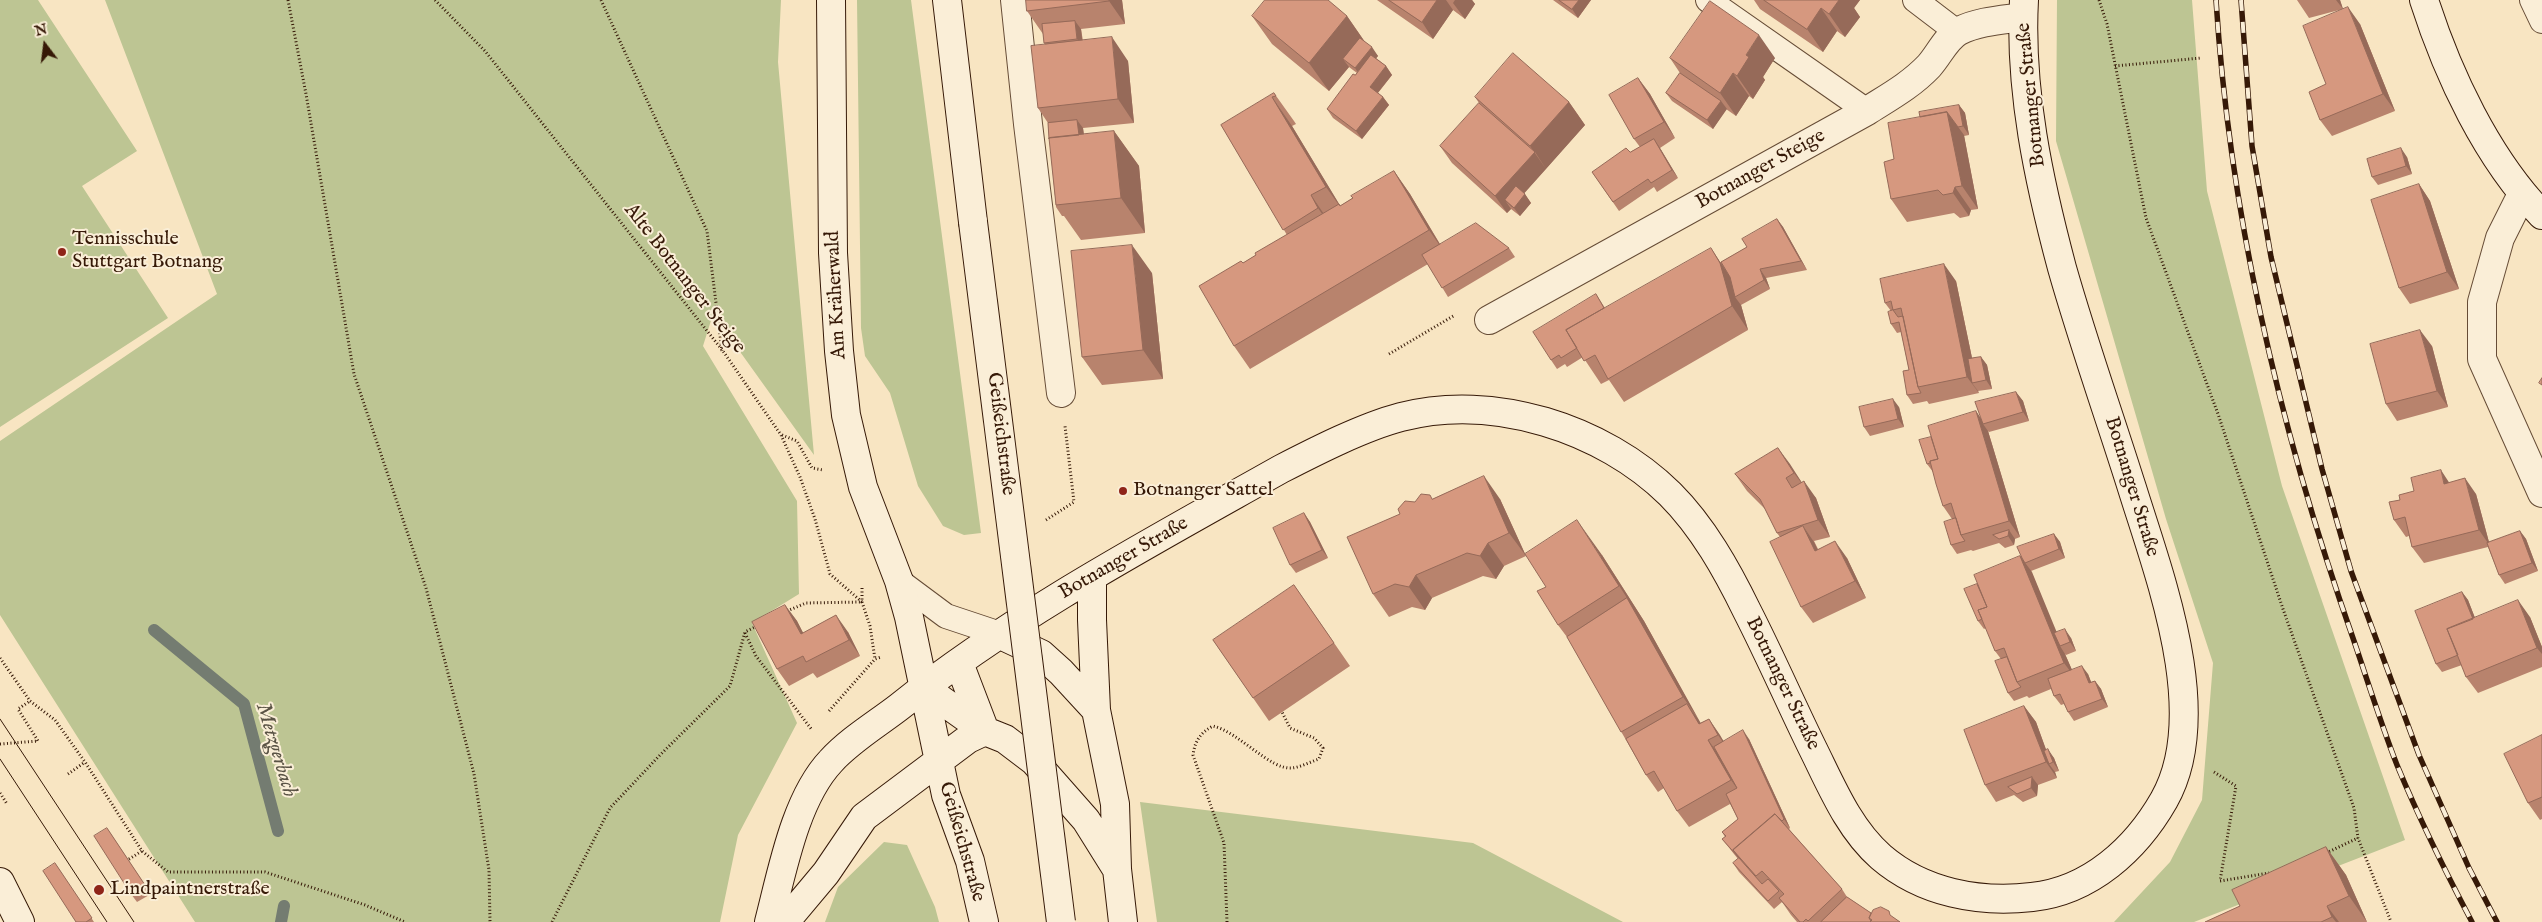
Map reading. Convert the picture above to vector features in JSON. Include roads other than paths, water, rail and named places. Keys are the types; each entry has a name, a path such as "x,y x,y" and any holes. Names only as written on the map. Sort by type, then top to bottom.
{"main road":[{"name":"Am Kräherwald","path":"831,0 833,253 839,351 846,415 863,487 899,581"},
{"name":"Geißeichstraße","path":"947,0 1061,922"},
{"path":"1015,0 1028,124 1061,393"},
{"path":"2424,0 2440,48 2468,108 2522,194 2542,215"},
{"name":"Botnanger Steige","path":"1488,320 1867,111 1907,86 1930,65 1944,44 1957,32 2024,8"},
{"name":"Botnanger Straße","path":"769,922 788,846 806,798 830,761 923,687 1000,634 1092,578 1288,465 1318,450 1399,417 1458,408 1497,411 1545,423 1612,451 1640,469 1671,495 1713,548 1747,610 1835,794 1853,825 1882,857 1924,884 1967,897 2014,899 2050,895 2080,883 2115,861 2150,824 2170,790 2181,752 2184,715 2182,678 2162,586 2063,270 2041,182 2030,116 2024,8"},
{"path":"2522,194 2500,238 2482,302 2482,359 2542,493"},
{"path":"1092,578 1096,710 1115,804 1117,869 1123,922"},
{"name":"Geißeichstraße","path":"899,581 916,647 946,795 970,861 984,922"},
{"path":"1000,634 1041,654 1061,672 1096,710"},
{"path":"959,663 985,731"},
{"path":"923,687 985,731 1005,739 1034,760 1086,820 1117,869"},
{"name":"Geißeichstraße","path":"786,922 826,873 864,817 968,739 985,731"},
{"path":"0,882 20,922"}],"lane":[{"path":"1708,0 1867,111"},
{"path":"1915,0 1957,32"},
{"path":"2532,0 2542,21"},
{"path":"899,581 946,616 1000,634"}],"waterway":[{"name":"Metzgerbach","path":"154,630 244,704 278,831"},
{"name":"Metzgerbach","path":"281,922 284,906"}],"tram line":[{"path":"0,719 134,922"},
{"path":"0,759 107,922"}],"railway":[{"path":"2216,0 2223,82 2233,163 2263,325 2282,405 2328,563 2380,719 2414,805 2472,922"},
{"path":"2241,0 2252,146 2271,257 2322,469 2351,571 2419,755 2469,868 2497,922"}],"place":[{"name":"Tennisschule Stuttgart Botnang","path":"62,252"},
{"name":"Botnanger Sattel","path":"1123,491"},
{"name":"Lindpaintnerstraße","path":"99,890"}]}
